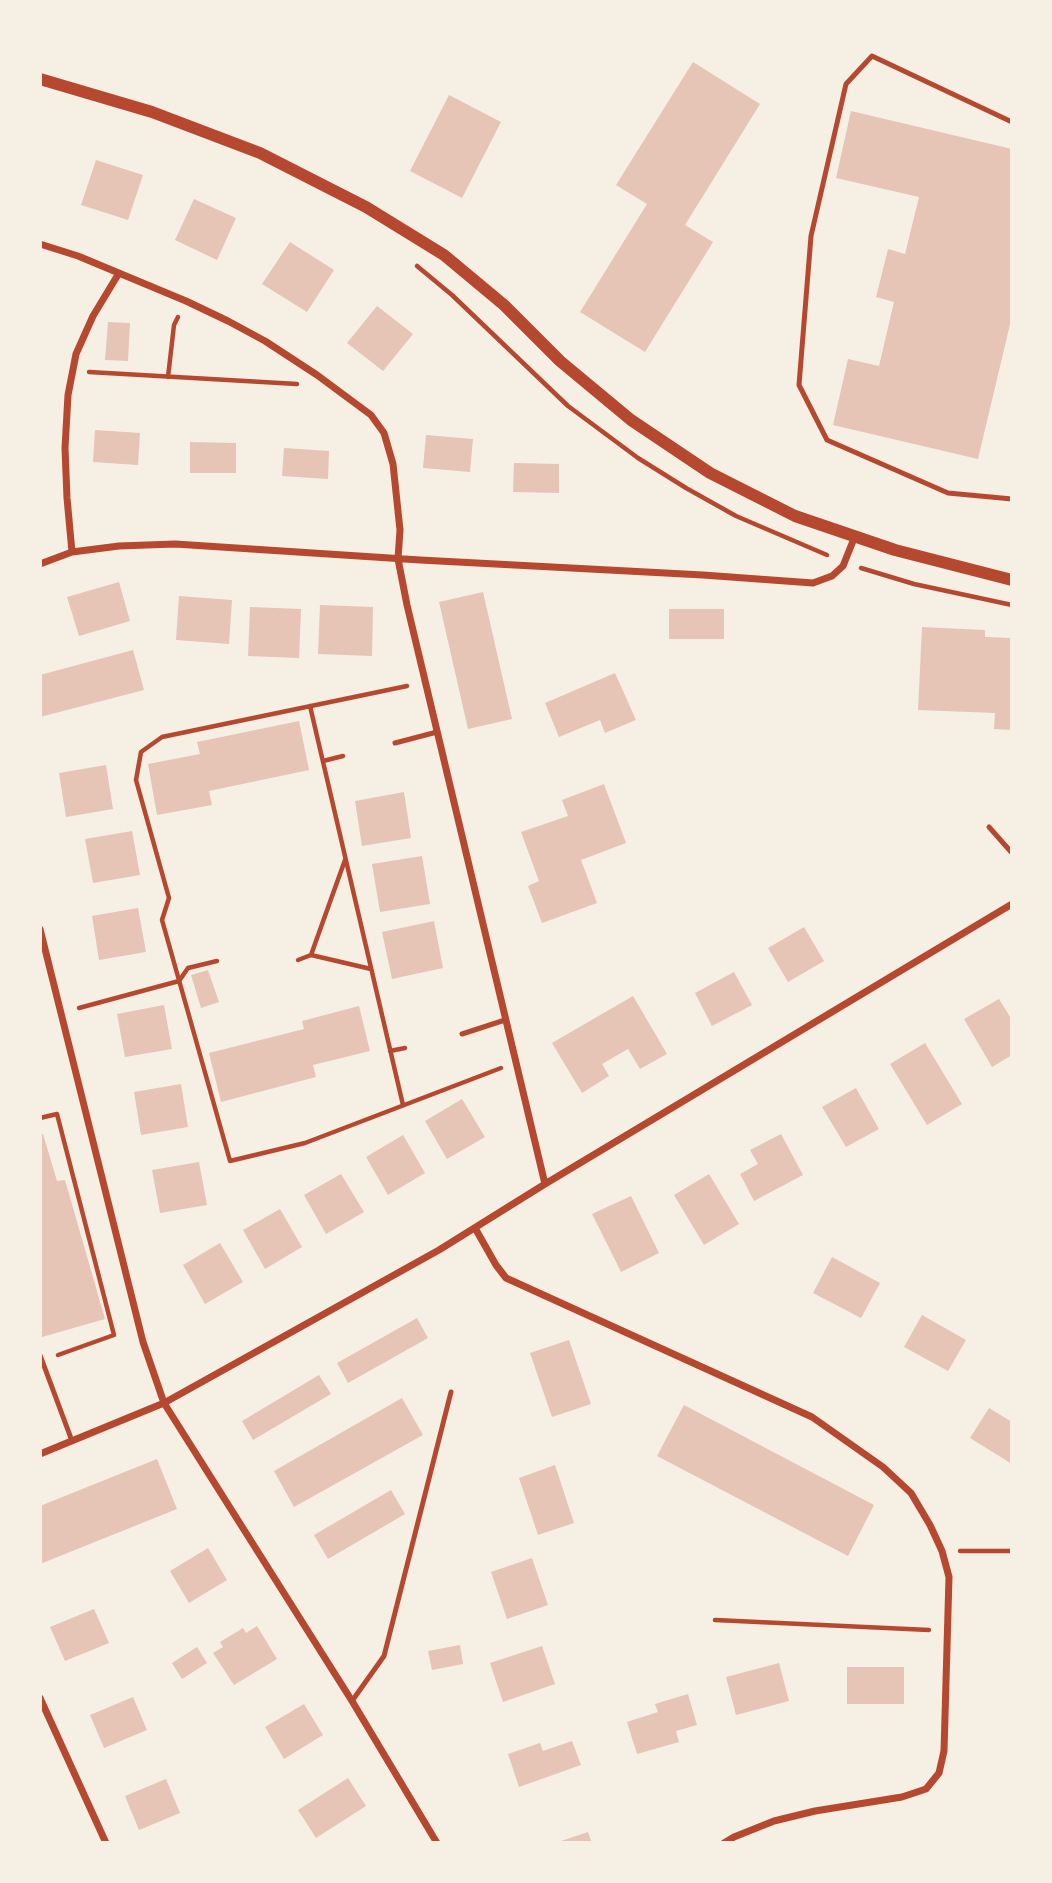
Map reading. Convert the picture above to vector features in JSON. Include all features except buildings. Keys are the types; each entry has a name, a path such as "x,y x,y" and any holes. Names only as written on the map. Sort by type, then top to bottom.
{"street":[{"path":"40,79 152,112 260,153 366,206 444,255 504,305 560,361 631,420 710,473 795,516 895,550 1012,580"},
{"path":"40,244 78,256 186,301 265,341 371,415 384,433 393,464 400,530 398,559 407,606 545,1184"},
{"path":"72,552 65,449 72,371 76,354 93,316 119,273"},
{"path":"40,564 72,552 119,546 175,544 813,583 832,576 845,562 855,536"},
{"path":"40,1454 164,1403 427,1256 1012,904"},
{"path":"40,929 143,1342 164,1403 352,1701 437,1843"},
{"path":"475,1228 506,1278 812,1417 883,1467 911,1493 942,1551 949,1577 944,1751 939,1773 926,1789 902,1797 815,1811 774,1821 724,1843"},
{"path":"40,1698 106,1843"}],"lane":[{"path":"1012,122 872,55 846,84 811,236 799,385 827,440 948,493 1012,499"},
{"path":"395,743 437,732"},
{"path":"989,827 1012,853"},
{"path":"462,1034 505,1020"},
{"path":"41,1358 72,1441"},
{"path":"352,1701 384,1656 451,1392"}],"path":[{"path":"411,261 452,295 568,406 638,458 685,488 736,516 845,562 914,584 1012,605"},
{"path":"168,377 174,325 186,301"},
{"path":"72,371 300,384 317,375"},
{"path":"425,682 162,737 141,752 136,780 169,898 162,920 230,1161 305,1143 515,1062"},
{"path":"310,706 403,1105"},
{"path":"323,761 343,756"},
{"path":"311,955 346,858"},
{"path":"298,960 311,955 371,969"},
{"path":"62,1012 179,981 188,968 217,961"},
{"path":"390,1051 405,1048"},
{"path":"40,1118 57,1114 114,1335 41,1358"},
{"path":"942,1551 1012,1551"},
{"path":"715,1620 947,1630"}]}
